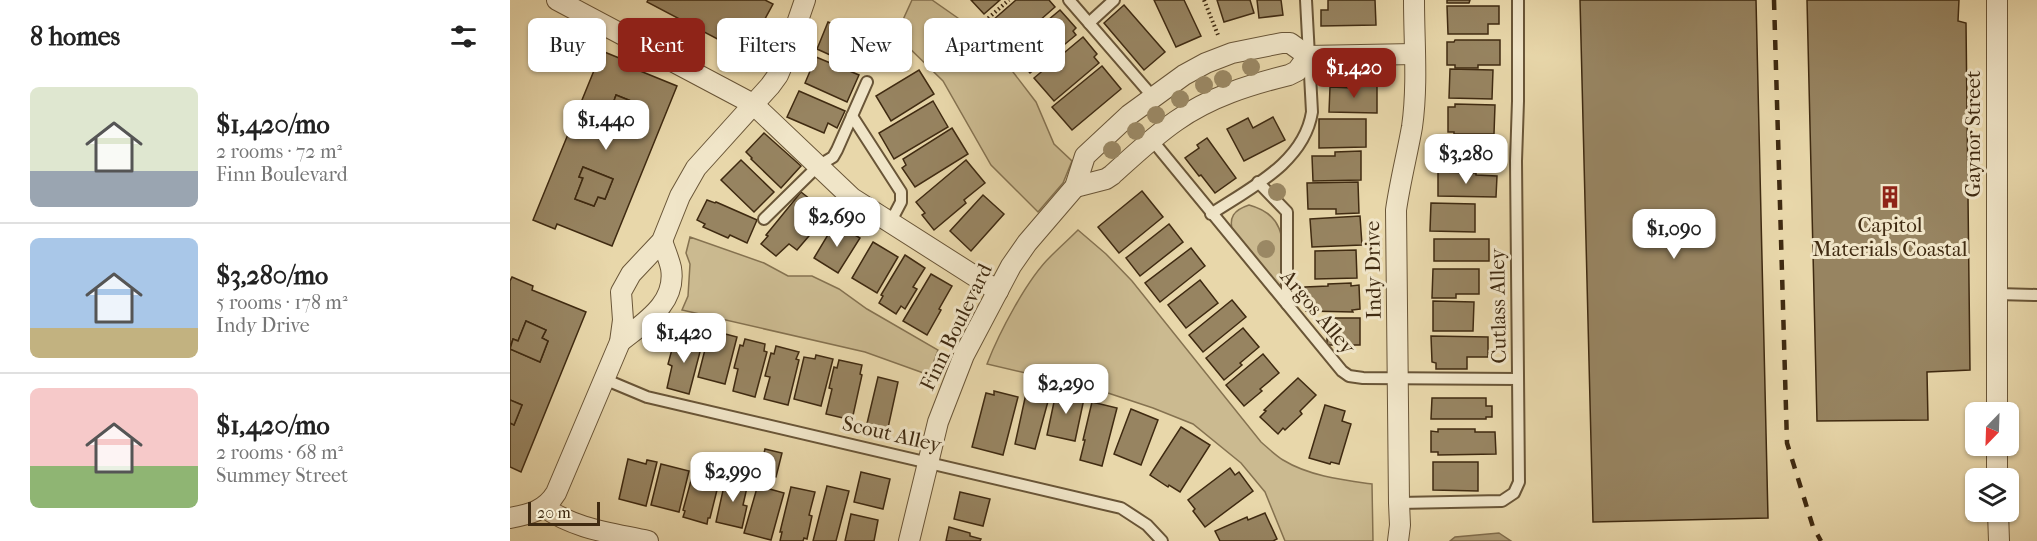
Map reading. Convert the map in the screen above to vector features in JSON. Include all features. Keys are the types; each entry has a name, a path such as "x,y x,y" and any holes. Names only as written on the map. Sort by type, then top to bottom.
{"street":[{"path":"557,0 753,104 852,198 998,291"},
{"path":"510,518 530,514 544,507 556,493 620,342 621,292 631,274 662,241 680,196 696,168 778,75 805,0"},
{"name":"Indy Drive","path":"1398,541 1400,525 1396,210 1412,126 1414,0"},
{"name":"Gaynor Street","path":"1997,0 1997,402"},
{"name":"Finn Boulevard","path":"909,541 938,422 977,328 1011,266 1027,243 1075,187 1085,156 1129,115 1184,75 1206,63 1258,46 1290,43 1308,56 1414,54"},
{"path":"1075,187 1106,179 1177,120 1212,100 1258,83 1289,75 1297,70 1308,56"},
{"path":"620,342 652,317 660,307 670,286 670,267 662,241"},
{"path":"544,507 566,521 610,537 648,541"},
{"path":"1998,522 1999,541"}],"lane":[{"path":"1069,0 1153,97"},
{"path":"1089,22 1114,0"},
{"path":"1211,214 1288,160 1310,120 1312,112 1306,0"},
{"name":"Cutlass Alley","path":"1399,503 1502,501 1514,493 1519,482 1516,161 1518,0"},
{"path":"764,219 818,166 833,157 867,82"},
{"path":"852,116 899,187 902,198 890,223"},
{"name":"Argos Alley","path":"1152,140 1342,371 1357,378 1518,379"},
{"path":"1258,182 1287,212 1287,304"},
{"path":"1997,294 2037,295"},
{"name":"Scout Alley","path":"604,379 647,396 1121,508 1147,525 1162,541"}],"path":[{"path":"989,18 1010,0"},
{"path":"1204,0 1218,36"}],"shaded area":[{"path":"912,0 932,0 958,18 924,18 924,62 912,51 912,18 904,18"},
{"path":"934,72 1013,72 1036,102 1054,144 1072,161 1063,183 1038,212 991,165 943,81"},
{"path":"1249,205 1262,210 1278,225 1283,245 1283,282 1281,286 1277,285 1233,233 1232,218 1239,209"},
{"path":"1078,230 1132,281 1261,442 1283,460 1304,470 1338,479 1372,484 1373,541 1285,541 1265,492 1241,463 1193,424 1102,391 987,364 1023,292 1042,266"},
{"path":"690,237 764,263 788,276 812,276 839,289 867,309 938,350 929,375 865,352 682,310 688,296 690,264 686,253"},
{"path":"1499,533 1511,541 1450,541 1455,537"}],"building":[{"path":"648,0 765,0 773,4 765,18 717,18 717,39 705,32 705,18 677,18 647,2"},
{"path":"971,0 1000,0 984,14"},
{"path":"1016,0 1049,0 1055,7 1043,18 995,18"},
{"path":"1154,0 1184,0 1201,36 1176,47"},
{"path":"1217,0 1250,0 1254,13 1224,22"},
{"path":"1257,0 1281,0 1283,15 1259,18"},
{"path":"1328,0 1375,0 1376,25 1321,26 1321,10 1328,10"},
{"path":"1447,0 1470,0 1469,3 1447,3"},
{"path":"1580,0 1756,0 1768,518 1593,522"},
{"name":"Capitol Materials Coastal","path":"1807,0 1959,0 1958,21 1966,23 1970,370 1927,372 1928,420 1817,421"},
{"path":"1124,5 1165,52 1144,70 1104,23"},
{"path":"1447,6 1499,6 1499,24 1488,24 1488,34 1448,34"},
{"path":"1060,10 1076,28 1073,31 1076,35 1065,44 1065,18 1050,18"},
{"path":"828,22 829,54 817,49"},
{"path":"1083,37 1097,54 1094,57 1099,63 1054,101 1034,78 1041,72 1065,72 1065,52"},
{"path":"1500,40 1500,65 1455,68 1455,65 1447,65 1447,42"},
{"path":"606,53 618,58 618,72 643,72 677,86 612,246 557,224 555,229 533,220 593,72 606,72","holes":["616,95 636,103 633,112 639,115 630,136 600,123 603,113 609,115","583,167 613,179 605,199 598,197 594,206 575,199 583,178 579,177"]},
{"path":"817,57 829,62 829,72 852,72 859,75 847,102 805,83 810,72 817,72"},
{"path":"1102,66 1121,89 1072,130 1052,107"},
{"path":"1450,69 1493,70 1492,99 1449,98"},
{"path":"919,70 934,94 891,121 876,96"},
{"path":"1354,83 1377,84 1377,113 1329,112 1330,87 1353,88"},
{"path":"799,91 845,111 837,128 828,123 824,133 787,117"},
{"path":"616,95 636,103 633,112 639,115 630,136 600,123 603,113 609,115"},
{"path":"933,101 948,127 894,159 879,133"},
{"path":"1455,104 1495,105 1494,134 1448,132 1448,107 1455,107"},
{"path":"1273,117 1285,140 1244,161 1227,129 1248,118 1253,128"},
{"path":"1319,119 1366,119 1366,147 1319,148"},
{"path":"952,128 968,154 915,187 902,168 906,165 903,159"},
{"path":"764,133 801,166 781,188 746,152"},
{"path":"1207,138 1236,178 1215,193 1185,158 1199,148 1197,145"},
{"path":"1442,140 1498,141 1498,164 1442,164"},
{"path":"1361,151 1361,180 1313,181 1312,156 1335,156 1335,152"},
{"path":"741,160 774,192 754,212 721,180"},
{"path":"966,160 985,183 964,200 966,203 934,230 922,215 925,213 916,202"},
{"path":"583,167 613,179 605,199 598,197 594,206 575,199 583,178 579,177"},
{"path":"1438,172 1497,176 1496,197 1438,196"},
{"path":"1358,182 1359,213 1336,214 1336,209 1308,209 1307,183"},
{"path":"1142,191 1163,217 1119,253 1098,227"},
{"path":"801,192 819,206 811,215 820,223 797,250 789,244 776,256 761,244"},
{"path":"983,195 1004,214 971,251 950,231"},
{"path":"707,200 757,220 747,243 703,227 705,224 697,220"},
{"path":"1431,203 1475,204 1475,232 1430,231"},
{"path":"1360,216 1362,245 1312,247 1310,219"},
{"path":"835,223 860,238 838,273 814,258"},
{"path":"1169,224 1183,242 1140,276 1126,258"},
{"path":"1434,239 1489,239 1489,261 1434,261"},
{"path":"873,242 898,257 877,293 852,278"},
{"path":"1191,248 1205,266 1160,302 1145,283"},
{"path":"1356,250 1357,278 1315,279 1315,251"},
{"path":"905,255 925,268 913,287 917,289 905,309 901,306 896,314 879,303 883,296 881,295"},
{"path":"1433,269 1479,269 1479,294 1456,294 1456,298 1432,298"},
{"path":"931,274 952,286 927,335 903,321"},
{"path":"512,277 533,286 532,290 586,312 521,472 510,467 510,423 514,425 522,405 510,400 510,349 540,362 548,341 542,338 546,330 526,321 518,341 513,339 510,348 510,281"},
{"path":"1200,280 1218,303 1186,328 1168,305"},
{"path":"1351,283 1351,286 1359,285 1360,309 1352,310 1353,312 1306,311 1305,287"},
{"path":"1232,300 1246,317 1203,352 1189,335"},
{"path":"1433,301 1474,302 1473,331 1433,331"},
{"path":"1327,318 1360,318 1360,345 1327,345"},
{"path":"526,321 546,330 542,338 548,341 540,362 510,349 513,339 518,341"},
{"path":"1243,328 1259,347 1224,380 1206,358"},
{"path":"710,330 737,337 725,384 698,377"},
{"path":"679,335 700,340 698,347 701,348 689,394 667,388 672,366 668,364 674,342 677,343"},
{"path":"1431,336 1488,337 1488,357 1467,357 1467,369 1436,369 1436,363 1432,362"},
{"path":"745,339 765,344 764,351 767,352 755,397 733,391 738,369 734,368 740,345 743,346"},
{"path":"776,346 799,352 788,405 764,399 770,377 765,376 771,353 774,354"},
{"path":"1263,354 1279,373 1244,406 1226,385"},
{"path":"816,355 833,359 821,406 794,399 804,357 815,359"},
{"path":"839,360 862,365 852,420 826,414 834,367 837,368"},
{"path":"878,377 898,382 886,437 865,432"},
{"path":"1298,378 1316,395 1300,411 1302,414 1278,434 1260,417 1266,411 1264,410"},
{"path":"1030,382 1049,387 1047,394 1050,394 1035,449 1015,444"},
{"path":"1057,388 1085,394 1075,441 1047,435"},
{"path":"994,391 1018,397 1003,455 972,447 986,393 994,395"},
{"path":"1432,398 1486,398 1486,406 1492,406 1492,417 1486,417 1486,419 1431,419"},
{"path":"510,400 522,405 514,425 510,423"},
{"path":"1092,402 1117,408 1102,466 1080,460"},
{"path":"1325,405 1345,411 1342,421 1351,424 1339,464 1309,458"},
{"path":"1131,409 1158,420 1141,465 1114,454"},
{"path":"1181,427 1210,445 1180,492 1150,475"},
{"path":"1438,429 1475,429 1475,432 1495,432 1496,454 1438,455 1438,452 1431,452 1431,431 1438,432"},
{"path":"765,449 782,453 776,477 759,474"},
{"path":"628,459 646,464 647,460 657,462 646,506 619,499"},
{"path":"1433,462 1478,462 1478,491 1433,490"},
{"path":"661,464 689,471 679,512 651,505"},
{"path":"695,466 704,469 702,473 720,478 707,524 683,517"},
{"path":"1230,468 1235,475 1239,472 1253,491 1205,527 1188,500"},
{"path":"861,472 890,479 883,509 854,502"},
{"path":"726,477 748,483 743,505 747,506 742,528 716,522"},
{"path":"759,481 768,484 766,488 784,493 771,540 744,533"},
{"path":"827,486 849,491 836,541 813,541"},
{"path":"791,487 815,492 809,515 812,516 807,539 804,538 803,541 780,541"},
{"path":"960,492 990,499 983,526 954,519"},
{"path":"1265,513 1277,539 1273,541 1220,541 1215,531 1247,517 1248,520"},
{"path":"851,514 878,520 874,541 845,541"},
{"path":"949,527 981,539 980,541 946,541"}],"railway":[{"path":"1774,0 1787,443 1813,527 1821,541"}],"place":[{"name":"Capitol Materials Coastal","path":"1890,197"}]}
